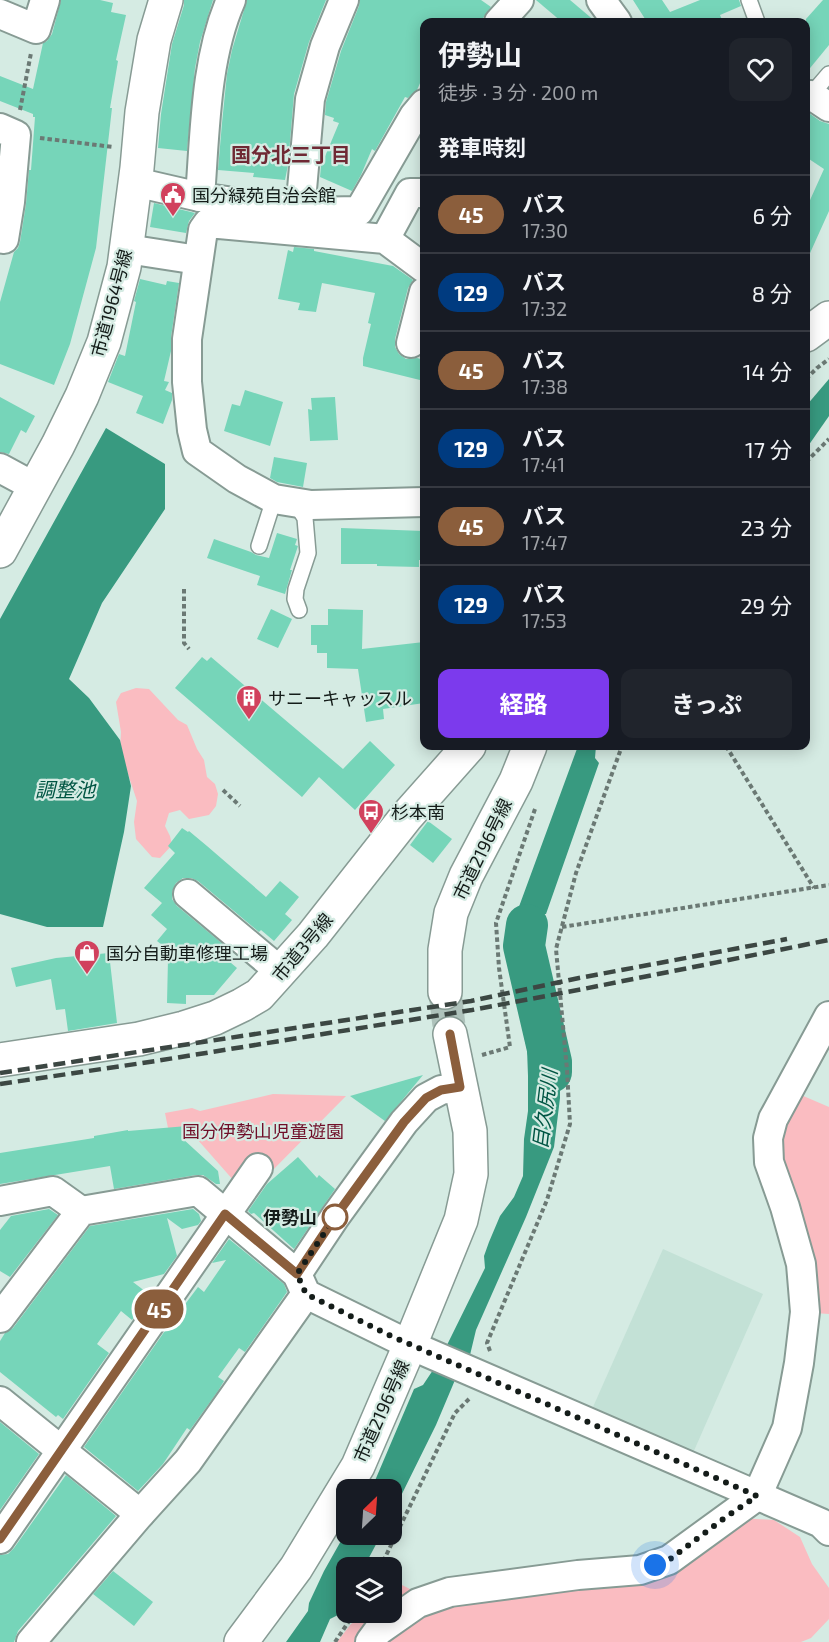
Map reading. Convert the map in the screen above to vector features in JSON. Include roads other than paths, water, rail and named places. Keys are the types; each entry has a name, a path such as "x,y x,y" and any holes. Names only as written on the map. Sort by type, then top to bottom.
{"street":[{"path":"0,14 36,29 45,0"},
{"name":"市道1964号線","path":"0,551 58,446 104,342 124,267 142,112 154,40 166,0"},
{"path":"200,197 211,68 224,16 231,0"},
{"path":"300,212 309,99 325,46 344,0"},
{"path":"601,0 614,18"},
{"path":"135,182 200,197 300,212 359,211 420,109"},
{"path":"2,238 10,202 8,132"},
{"path":"385,239 410,193 420,193"},
{"path":"420,265 385,239 208,223 203,230 187,339 187,382 192,430 197,452 237,479 285,500 311,505 420,502"},
{"path":"127,249 198,260"},
{"path":"411,343 420,308"},
{"path":"810,332 829,318"},
{"path":"0,468 35,487"},
{"name":"市道3号線","path":"0,1059 129,1041 215,1018 259,996 313,935 406,817 465,750"},
{"name":"市道2196号線","path":"445,992 445,950 451,913 466,876 516,781 528,750"},
{"path":"188,894 281,972"},
{"path":"370,1642 378,1631 418,1603 450,1593 578,1575 640,1570 669,1560 757,1496 787,1428 799,1363 805,1311 801,1264 769,1162 768,1138 773,1119 829,1016"},
{"name":"市道2196号線","path":"241,1642 296,1568 358,1466 418,1349 461,1220 471,1174 470,1131 450,1034"},
{"path":"31,1642 188,1461 302,1284 335,1217 404,1122 426,1098 441,1090 460,1087"},
{"path":"0,1539 258,1168"},
{"path":"0,1201 53,1191 81,1210 198,1191 302,1284 418,1349 826,1524"},
{"path":"0,1318 81,1210"},
{"path":"0,1401 140,1514"}],"lane":[{"path":"749,0 756,18"},
{"path":"259,546 285,500 305,518 308,553 296,590 295,599 299,610"}],"water":[{"path":"829,379 829,416 810,443 810,401"},
{"name":"調整池","path":"106,428 165,464 165,509 102,603 69,679 89,698 120,740 131,786 124,832 103,927 47,927 0,914 0,619"},
{"path":"577,750 596,750 595,758 599,763 546,914 539,914 532,929 532,946 545,979 517,985 511,946 513,923"},
{"path":"554,1013 560,1098 554,1147 476,1330 470,1355 447,1345 485,1268 484,1256 500,1216 514,1197 523,1176 528,1076 527,1049 521,1022"},
{"path":"433,1370 455,1380 402,1494 402,1479 376,1479 414,1389 423,1385"},
{"path":"339,1545 376,1545 369,1557 336,1557 336,1616 330,1619 320,1642 286,1642 308,1611 309,1603"}],"waterway":[{"name":"目久尻川","path":"527,925 524,946 551,1062 551,1072"}],"tunnel":[{"path":"445,992 450,1034"}],"railway":[{"path":"0,1073 471,1001 787,939"},
{"path":"0,1084 472,1010 829,940"}],"place":[{"name":"国分緑苑自治会館","path":"173,218"},
{"name":"サニーキャッスル","path":"249,721"},
{"name":"杉本南","path":"371,835"},
{"name":"国分自動車修理工場","path":"87,976"},
{"name":"伊勢山","path":"335,1217"}],"district":[{"name":"国分北三丁目","path":"291,154"}],"park label":[{"name":"国分伊勢山児童遊園","path":"263,1131"}]}
